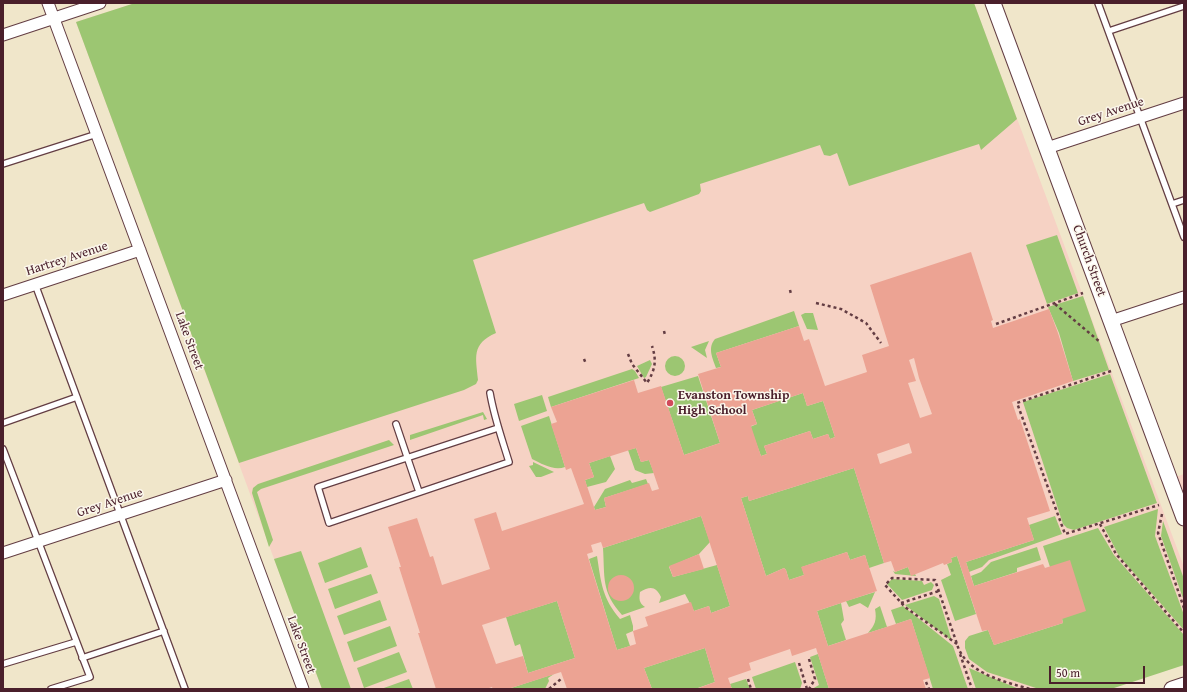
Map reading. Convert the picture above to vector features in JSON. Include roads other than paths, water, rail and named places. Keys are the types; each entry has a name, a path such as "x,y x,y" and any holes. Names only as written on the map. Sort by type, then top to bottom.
{"street":[{"name":"Lake Street","path":"48,3 303,689"},
{"path":"3,35 100,3"},
{"name":"Church Street","path":"993,3 1111,321 1179,492 1184,518"},
{"name":"Grey Avenue","path":"1047,148 1184,103"},
{"name":"Hartrey Avenue","path":"3,295 140,250"},
{"path":"1111,321 1184,297"},
{"name":"Grey Avenue","path":"3,553 226,480"},
{"path":"1172,689 1184,685"}],"lane":[{"path":"1098,3 1184,237"},
{"path":"1109,31 1184,6"},
{"path":"3,164 97,134"},
{"path":"1172,204 1184,200"},
{"path":"35,284 185,689"},
{"path":"490,393 498,428 509,462 329,523 318,487 498,428"},
{"path":"3,423 77,397"},
{"path":"396,424 419,492"},
{"path":"3,448 90,677 51,689"},
{"path":"82,658 164,631"},
{"path":"3,664 76,642"}],"place":[{"name":"Evanston Township High School","path":"670,403"}]}
